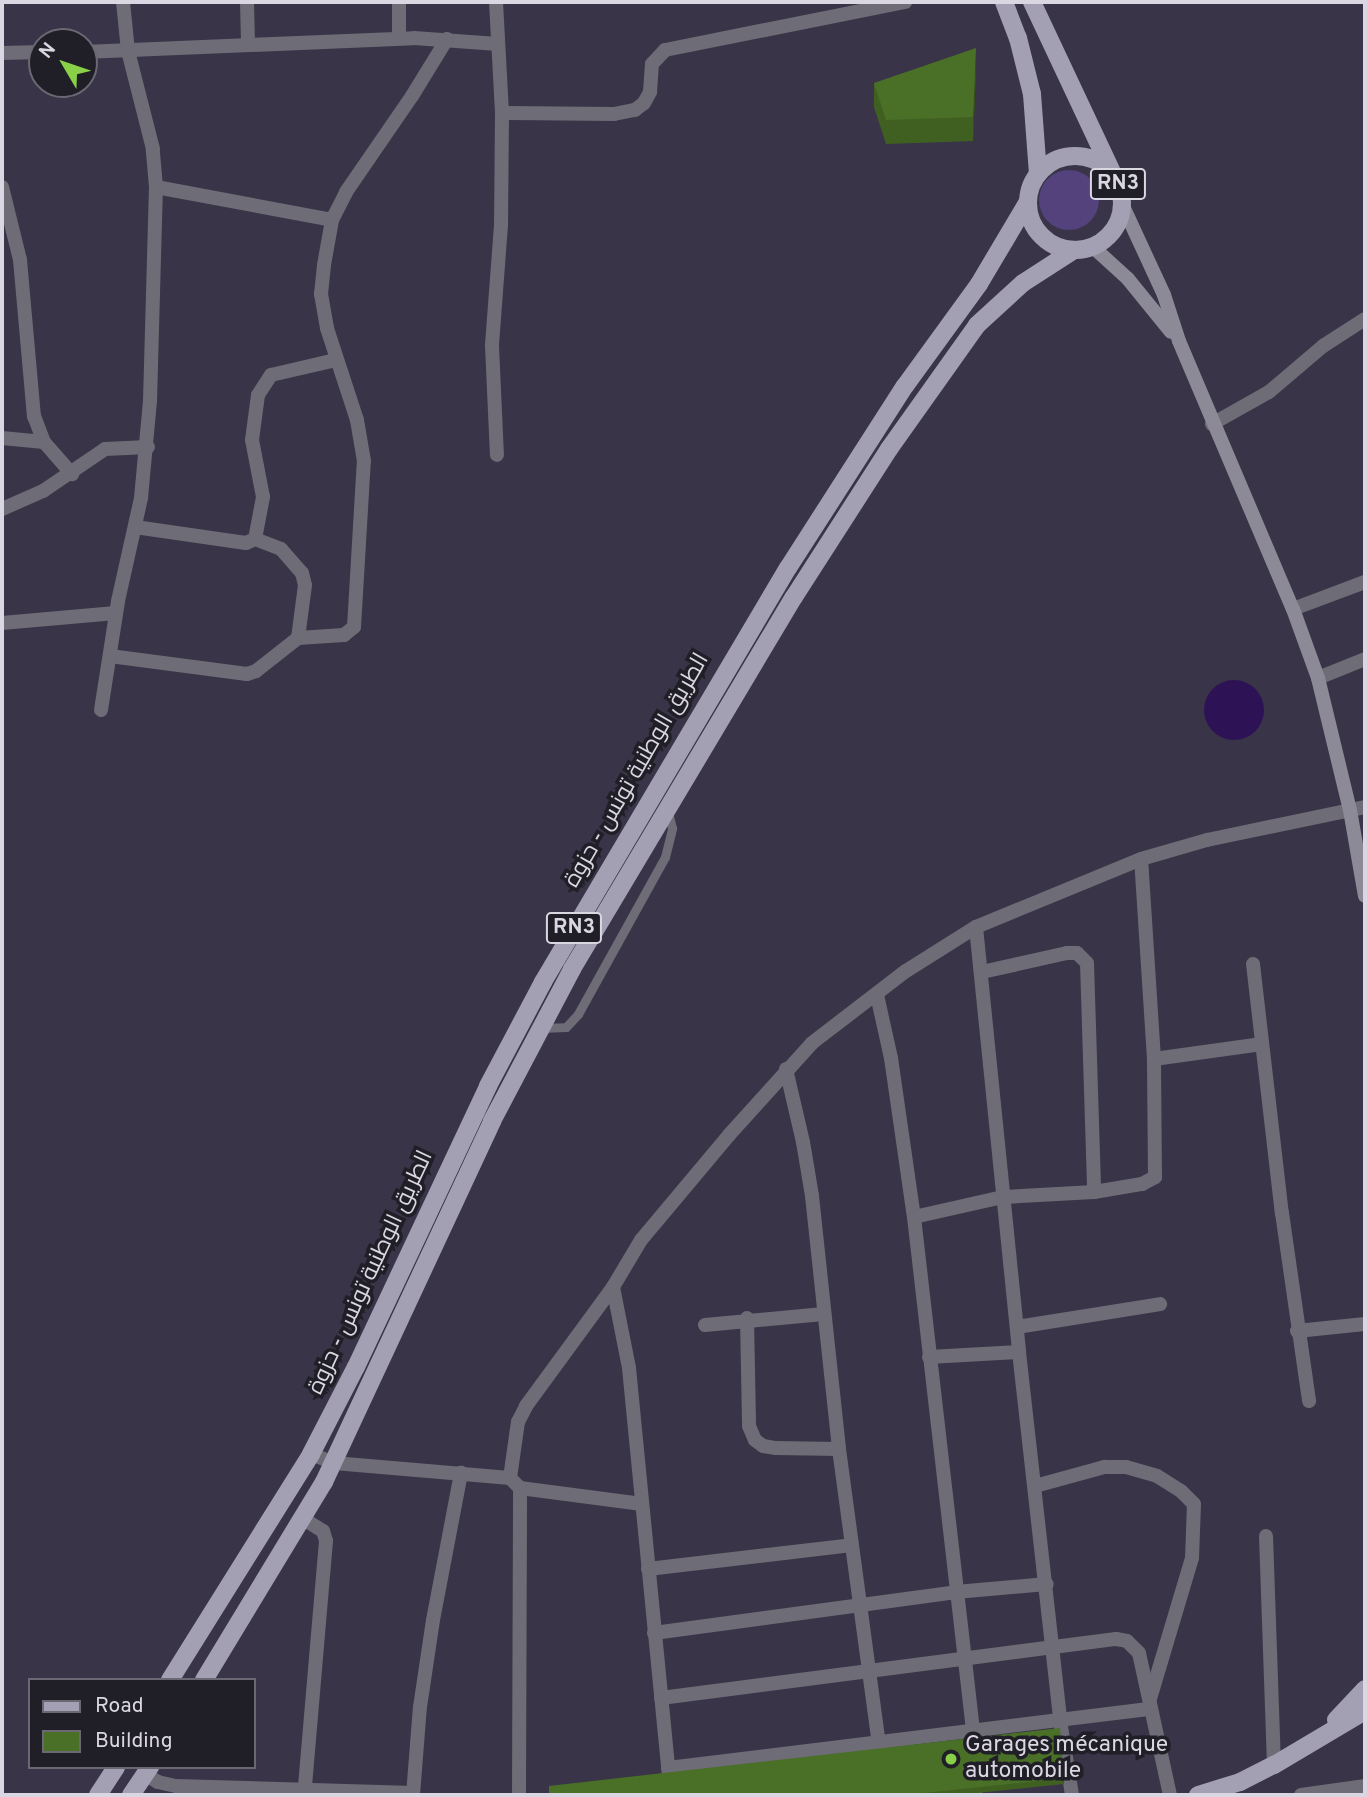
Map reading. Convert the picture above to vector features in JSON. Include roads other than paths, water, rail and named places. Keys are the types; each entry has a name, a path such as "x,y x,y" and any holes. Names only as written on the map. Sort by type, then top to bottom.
{"main road":[{"name":"RN3","path":"1004,2 1018,38 1032,94 1038,173"},
{"name":"RN3","path":"1032,2 1114,176 1122,204 1114,230 1093,247 1074,250"},
{"name":"RN3","path":"1027,203 1030,187 1038,173 1059,158 1086,156 1102,163 1114,176"},
{"path":"1027,203 1031,221 1041,236 1056,247 1074,250"},
{"name":"الطريق الوطنية تونس - حزوة","path":"171,1678 311,1454 356,1367 488,1086 694,725 859,455 979,284 1027,203"},
{"name":"الطريق الوطنية تونس - حزوة","path":"205,1678 334,1463 492,1121 572,969 712,734 858,496 964,342 998,304 1074,250"},
{"path":"694,725 712,734"},
{"path":"1324,1733 1365,1689"},
{"path":"1199,1795 1274,1765 1365,1711"},
{"path":"98,1795 115,1769"},
{"path":"131,1795 147,1771"}],"street":[{"path":"101,710 116,613 135,527 148,447 156,187 153,149 128,51 123,2"},
{"path":"247,2 248,43"},
{"path":"399,2 399,38"},
{"path":"496,2 502,113 501,225 492,346 497,455"},
{"path":"502,113 614,114 635,110 644,103 650,92 652,64 665,50 905,2"},
{"path":"98,52 399,38 498,44"},
{"path":"110,656 247,674 256,671 298,638 344,635 354,627 364,461 357,420 336,360 321,295 332,220 346,192 447,39"},
{"path":"2,52 28,52"},
{"path":"2,187 20,260 30,399 44,442 72,474"},
{"path":"156,187 332,220"},
{"path":"1122,204 1164,295 1212,424 1293,609 1318,678 1358,809 1365,896"},
{"path":"1093,247 1128,279 1179,341"},
{"path":"1212,424 1269,392 1323,346 1365,319"},
{"path":"135,527 246,544 255,539 264,498 253,440 258,395 271,375 336,360"},
{"path":"2,438 44,442"},
{"path":"2,509 43,491 72,474 105,449 148,447"},
{"path":"255,539 281,549 302,573 305,585 298,638"},
{"path":"1293,609 1365,582"},
{"path":"2,623 116,613"},
{"path":"1318,678 1365,659"},
{"path":"519,1795 513,1442 526,1406 613,1287 641,1240 786,1069 812,1043 906,971 976,928 1142,859 1207,840 1358,809"},
{"path":"914,1217 1003,1197 1094,1192 1150,1182 1155,1177 1154,1059 1142,859"},
{"path":"976,928 1019,1352 1054,1645 1060,1720 1072,1795"},
{"path":"982,972 1067,953 1077,953 1087,963 1094,1192"},
{"path":"1253,964 1297,1331 1309,1401"},
{"path":"877,995 889,1049 914,1217 962,1657 973,1730 975,1795"},
{"path":"1154,1059 1262,1044"},
{"path":"786,1069 807,1169 839,1449 886,1795"},
{"path":"613,1287 629,1368 671,1795"},
{"path":"1017,1327 1160,1304"},
{"path":"705,1325 747,1318 823,1314"},
{"path":"747,1318 749,1426 755,1440 763,1446 775,1448 839,1449"},
{"path":"1297,1331 1365,1324"},
{"path":"929,1357 1019,1352"},
{"path":"311,1454 334,1463 461,1473 642,1504"},
{"path":"1034,1486 1104,1467 1126,1467 1157,1476 1181,1490 1194,1504 1192,1558 1150,1704"},
{"path":"147,1771 167,1785 413,1794 420,1707 431,1633 461,1473"},
{"path":"302,1518 323,1531 326,1541 305,1788"},
{"path":"1266,1536 1274,1765"},
{"path":"648,1569 852,1545"},
{"path":"654,1633 956,1592 1047,1584"},
{"path":"661,1698 1054,1645 1116,1639 1127,1641 1139,1653 1170,1795"},
{"path":"668,1768 1060,1720 1150,1704"},
{"path":"1301,1795 1365,1786"}],"lane":[{"path":"524,1019 541,1028 566,1027 578,1014 665,857 672,828 667,809"}],"place":[{"name":"Garages mécanique automobile","path":"951,1759"}]}
